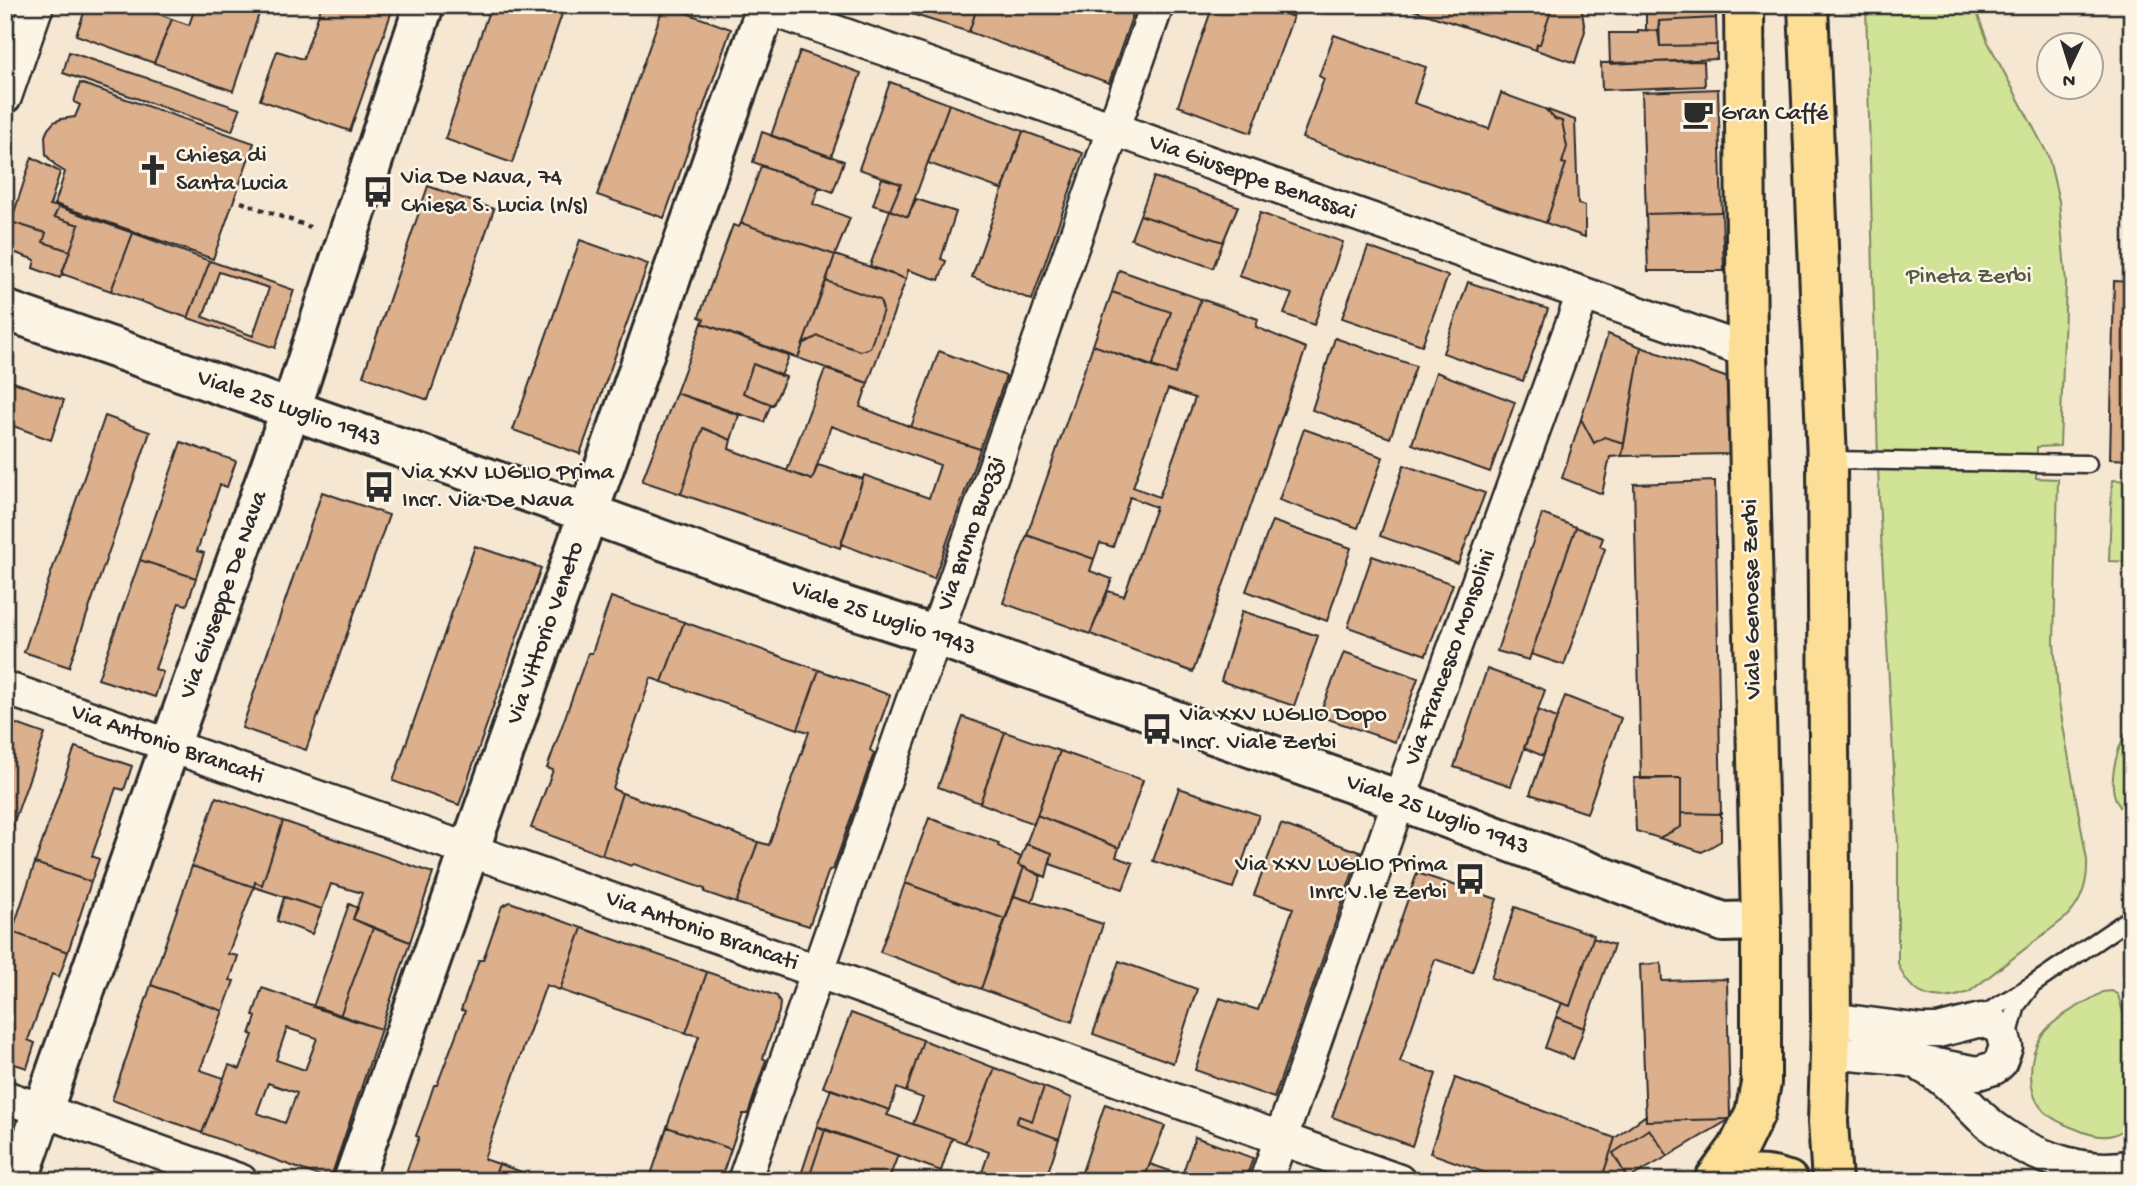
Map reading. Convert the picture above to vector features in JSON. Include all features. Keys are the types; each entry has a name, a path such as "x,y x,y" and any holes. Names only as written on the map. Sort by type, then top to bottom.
{"main road":[{"name":"Viale Genoese Zerbi","path":"1714,1181 1738,1149 1755,1113 1761,1083 1761,921 1747,351 1744,5"},
{"path":"1808,5 1827,460 1830,1035 1828,1122 1832,1181"},
{"path":"1726,1181 1762,1176 1788,1181"}],"street":[{"path":"5,97 37,5"},
{"name":"Via Giuseppe De Nava","path":"18,1181 291,409 424,5"},
{"name":"Via Bruno Buozzi","path":"744,1181 1157,5"},
{"name":"Via Giuseppe Benassai","path":"764,6 1747,351"},
{"name":"Via Vittorio Veneto","path":"354,1181 764,6"},
{"name":"Via Francesco Monsolini","path":"1266,1181 1399,800 1583,294"},
{"name":"Viale 25 Luglio 1943","path":"5,310 1399,800 1723,922 1761,921"},
{"name":"Via Antonio Brancati","path":"5,688 819,972 1399,1181"},
{"path":"1830,1035 1938,1031 1981,1020 2002,1031 2006,1047 2000,1063 1978,1073 1903,1059"},
{"path":"1830,1035 1903,1059 1939,1075 2003,1135 2024,1147 2083,1167 2103,1169 2132,1166"},
{"path":"5,1097 241,1181"}],"lane":[{"path":"1827,460 2088,464"},
{"path":"1972,1021 2032,985 2132,917"},
{"path":"2006,1047 2017,1005 2032,985"}],"path":[{"path":"241,202 347,241"}],"green space":[{"name":"Pineta Zerbi","path":"1866,5 1974,5 1988,42 2048,155 2059,201 2066,283 2060,446 2037,447 2036,478 2058,479 2054,643 2059,703 2087,860 2087,875 2078,903 2069,915 1969,992 1946,997 1917,991 1903,975 1898,963 1898,844 1879,499"},
{"path":"2112,480 2132,481 2132,562 2109,561"},
{"path":"2132,723 2132,819 2117,802 2113,772 2119,750"},
{"path":"2112,991 2118,995 2132,1043 2132,1125 2113,1135 2099,1136 2063,1124 2044,1111 2034,1094 2031,1074 2037,1043 2048,1028 2070,1011 2103,992"}],"building":[{"path":"87,5 157,5 154,12 172,19 154,63 76,35"},
{"path":"196,5 262,5 233,91 154,63 172,19 189,25"},
{"path":"322,5 394,5 350,131 260,100 277,51 303,59"},
{"path":"491,5 565,5 512,163 445,139"},
{"path":"664,5 731,29 664,218 597,195"},
{"path":"901,5 978,5 969,32 899,10"},
{"path":"978,5 1136,5 1109,83 969,32"},
{"path":"1213,5 1262,5 1293,17 1251,133 1178,106"},
{"path":"1262,5 1297,5 1293,17"},
{"path":"1398,5 1553,5 1536,50"},
{"path":"1553,5 1581,5 1585,31 1575,63 1536,50"},
{"path":"1646,5 1716,5 1716,18 1659,21 1658,31 1646,30"},
{"path":"1716,18 1717,45 1660,46 1659,21"},
{"path":"1638,30 1658,31 1660,46 1717,45 1717,59 1610,64 1609,33 1638,33"},
{"path":"1334,35 1426,67 1414,103 1489,129 1501,93 1545,109 1555,119 1562,121 1567,147 1562,163 1566,164 1546,223 1302,138 1324,79 1319,76"},
{"path":"800,51 861,73 831,157 771,136"},
{"path":"69,52 240,109 232,131 63,73"},
{"path":"1704,61 1705,86 1602,90 1601,63"},
{"path":"890,82 949,104 908,217 890,210 901,184 859,169"},
{"name":"Chiesa di Santa Lucia","path":"80,83 254,143 213,259 55,204 65,172 46,155 45,136 54,122 75,117 80,105 74,102"},
{"path":"1718,89 1722,212 1646,214 1642,92"},
{"path":"949,104 1023,131 1003,190 928,163"},
{"path":"1545,109 1575,120 1578,204 1585,206 1585,237 1546,223 1566,164 1562,163 1567,147 1562,121 1555,119"},
{"path":"1023,131 1083,153 1032,300 972,277"},
{"path":"762,132 844,161 833,192 753,162"},
{"path":"32,157 60,172 50,205 59,207 54,217 79,225 70,251 43,242 46,233 11,222"},
{"path":"761,166 819,187 813,204 850,218 835,255 741,223"},
{"path":"1154,177 1238,206 1223,242 1140,215"},
{"path":"882,178 901,184 890,210 873,205"},
{"path":"428,186 494,209 428,400 363,376"},
{"path":"916,199 956,212 941,259 946,261 939,280 908,270 906,279 870,266 890,210 908,217"},
{"path":"59,207 133,233 111,291 62,274 79,225 54,217"},
{"path":"1722,212 1724,271 1648,271 1646,214"},
{"path":"1260,213 1343,242 1314,325 1284,314 1292,294 1239,276"},
{"path":"1140,215 1223,242 1213,268 1131,239"},
{"path":"11,222 46,233 43,242 70,251 60,278 33,268 35,260 5,249 5,239"},
{"path":"741,223 835,255 798,358 702,323 704,319 699,317 733,225 739,227"},
{"path":"133,233 210,261 188,318 111,291"},
{"path":"580,240 648,264 580,454 513,430"},
{"path":"1368,247 1448,276 1422,345 1342,318"},
{"path":"835,255 906,279 868,383 798,358 803,344 818,336 860,351 870,348 883,310 880,300 826,281"},
{"path":"210,261 294,290 275,348 188,318","holes":["219,272 269,288 253,336 203,317"]},
{"path":"1119,270 1201,299 1175,374 1152,367 1171,312 1112,292"},
{"path":"826,281 880,300 883,310 870,348 860,351 818,336 803,344"},
{"path":"2114,281 2132,282 2132,460 2110,459"},
{"path":"1468,282 1548,309 1523,381 1443,353"},
{"path":"1112,292 1171,312 1152,367 1093,345"},
{"path":"1201,299 1258,319 1256,327 1306,348 1193,672 1090,634 1108,591 1124,596 1156,507 1130,497 1113,547 1100,543 1094,559 1027,535 1093,345 1175,374","holes":["1168,389 1195,398 1159,497 1133,487"]},
{"path":"702,323 789,356 781,376 753,364 743,393 771,404 764,422 676,393"},
{"path":"1608,334 1641,347 1624,443 1604,437 1594,443 1581,419"},
{"path":"1335,338 1416,366 1390,438 1312,410"},
{"path":"1641,347 1728,378 1730,454 1622,456"},
{"path":"939,351 1006,376 980,449 911,427"},
{"path":"753,364 786,377 773,405 743,393"},
{"path":"825,369 868,383 860,407 980,449 934,579 841,544 864,475 929,498 940,465 831,426 812,480 787,471"},
{"path":"1436,372 1515,402 1490,472 1412,444"},
{"path":"5,379 64,400 51,440 8,424 5,431"},
{"path":"676,393 739,415 731,440 703,428 681,494 642,481"},
{"path":"105,416 150,432 69,667 24,652"},
{"path":"1581,419 1594,443 1604,437 1624,443 1622,456 1610,457 1602,494 1562,478"},
{"path":"703,428 731,440 729,449 812,480 818,465 863,479 840,548 681,494"},
{"path":"1304,429 1383,457 1358,528 1279,500"},
{"path":"181,442 236,461 227,487 220,485 197,551 204,553 196,578 140,560"},
{"path":"1404,465 1485,493 1458,564 1380,536"},
{"path":"1715,481 1721,814 1681,813 1681,778 1641,779 1634,484"},
{"path":"322,492 389,515 306,750 242,728"},
{"path":"1542,514 1576,527 1529,660 1497,651"},
{"path":"1272,521 1351,548 1327,621 1246,591"},
{"path":"1576,527 1603,538 1600,546 1605,549 1564,665 1531,654"},
{"path":"1027,535 1094,559 1090,571 1112,579 1090,634 1003,603"},
{"path":"475,546 541,568 459,805 393,781"},
{"path":"1372,556 1453,584 1426,655 1348,627"},
{"path":"140,560 196,578 187,605 179,603 155,669 163,672 155,697 98,679"},
{"path":"611,597 684,622 662,682 651,678 613,789 622,793 602,855 531,828 553,770 547,768"},
{"path":"1242,611 1318,636 1294,706 1221,681"},
{"path":"684,622 819,670 798,729 662,682"},
{"path":"1344,652 1418,678 1395,742 1319,716"},
{"path":"1487,669 1545,690 1511,786 1454,767"},
{"path":"819,670 890,695 870,750 874,753 833,869 829,870 809,926 736,903 758,842 769,845 809,732 798,729"},
{"path":"1565,696 1621,718 1587,813 1530,794"},
{"path":"1538,710 1557,718 1543,756 1524,748"},
{"path":"963,717 1005,732 980,803 938,787"},
{"path":"5,720 45,734 5,847"},
{"path":"1005,732 1060,751 1034,824 980,803"},
{"path":"75,747 132,766 124,790 116,788 92,856 99,859 91,882 35,863"},
{"path":"1060,751 1143,780 1119,848 1037,815"},
{"path":"1634,778 1681,778 1681,827 1659,838 1636,831"},
{"path":"1179,788 1259,815 1233,888 1153,861"},
{"path":"622,793 758,842 736,903 704,892 705,889 602,855"},
{"path":"216,797 283,821 262,885 255,882 254,887 192,866"},
{"path":"1681,813 1721,814 1721,841 1702,852 1659,838 1681,827"},
{"path":"1037,815 1119,848 1116,857 1133,863 1123,889 1050,864 1052,853 1026,844"},
{"path":"929,818 999,843 998,846 1021,857 1018,865 1024,867 1005,919 905,883"},
{"path":"283,821 433,873 410,942 353,919 362,893 331,884 322,909 254,887 255,882 262,885"},
{"path":"1281,824 1360,852 1274,1098 1195,1070 1220,998 1258,1010 1293,908 1254,895"},
{"path":"1026,844 1052,853 1046,877 1018,865"},
{"path":"35,863 91,882 68,952 12,932"},
{"path":"192,866 254,887 228,954 238,956 230,980 234,981 223,1011 151,985"},
{"path":"1024,867 1041,876 1032,902 1014,896"},
{"path":"1417,873 1497,899 1472,972 1435,959 1400,1062 1436,1074 1412,1146 1332,1117"},
{"path":"905,883 1005,919 981,989 880,952"},
{"path":"1014,896 1103,924 1072,1022 981,989"},
{"path":"284,897 322,909 312,934 277,921"},
{"path":"510,902 582,928 560,990 546,985 484,1159 499,1164 493,1181 403,1181 434,1085 437,1085 465,1011 461,1010 479,960 483,960 502,906"},
{"path":"349,904 358,908 353,919 373,928 340,1016 313,1007"},
{"path":"1515,907 1594,935 1570,1006 1491,978"},
{"path":"373,928 410,942 381,1029 340,1016"},
{"path":"582,928 707,972 686,1033 560,990"},
{"path":"12,932 68,952 59,977 52,974 28,1040 35,1043 27,1068 5,1061 5,950"},
{"path":"1593,938 1614,945 1584,1028 1556,1017 1562,1003 1570,1006"},
{"path":"1119,961 1197,989 1173,1063 1093,1034"},
{"path":"1661,963 1662,981 1727,979 1730,1119 1646,1121 1640,965"},
{"path":"707,972 777,996 780,1003 763,1058 766,1060 748,1114 743,1114 731,1149 667,1127 699,1036 686,1033"},
{"path":"151,985 223,1011 200,1070 224,1078 202,1133 112,1100"},
{"path":"262,988 381,1029 330,1180 202,1133 229,1065 240,1069 253,1035 250,1034 256,1017 253,1015","holes":["287,1028 317,1038 305,1070 276,1060","268,1083 297,1093 285,1123 257,1113"]},
{"path":"851,1013 923,1040 906,1092 897,1088 890,1110 823,1087"},
{"path":"1556,1017 1584,1028 1573,1059 1545,1048"},
{"path":"923,1040 995,1068 965,1143 913,1124 923,1098 906,1092"},
{"path":"995,1068 1044,1087 1032,1121 1019,1116 1016,1123 1059,1139 1045,1181 979,1181 989,1152 965,1143"},
{"path":"1455,1078 1615,1138 1601,1181 1508,1181 1430,1153"},
{"path":"1044,1087 1072,1098 1059,1139 1016,1123 1019,1116 1032,1121"},
{"path":"831,1089 890,1110 887,1115 952,1138 941,1171 817,1126"},
{"path":"1105,1104 1165,1126 1143,1181 1079,1181"},
{"path":"1646,1115 1646,1121 1730,1119 1668,1156 1649,1129 1613,1153 1628,1179 1601,1181 1615,1138"},
{"path":"817,1126 825,1130 808,1181 799,1181"},
{"path":"667,1127 731,1149 720,1181 649,1181"},
{"path":"1649,1129 1668,1156 1628,1179 1613,1153"},
{"path":"825,1130 898,1155 888,1181 808,1181"},
{"path":"1195,1137 1253,1158 1245,1181 1180,1181"},
{"path":"499,1164 548,1181 493,1181"},
{"path":"1150,1164 1182,1175 1180,1181 1143,1181"}],"place":[{"name":"Gran Caffé","path":"1698,114"},
{"name":"Chiesa di Santa Lucia","path":"153,170"},
{"name":"Via De Nava, 74 Chiesa S. Lucia (n/s)","path":"378,192"},
{"name":"Via XXV LUGLIO Prima Incr. Via De Nava","path":"379,487"},
{"name":"Via XXV LUGLIO Dopo Incr. Viale Zerbi","path":"1157,729"},
{"name":"Via XXV LUGLIO Prima Inrc V.le Zerbi","path":"1470,879"}]}
